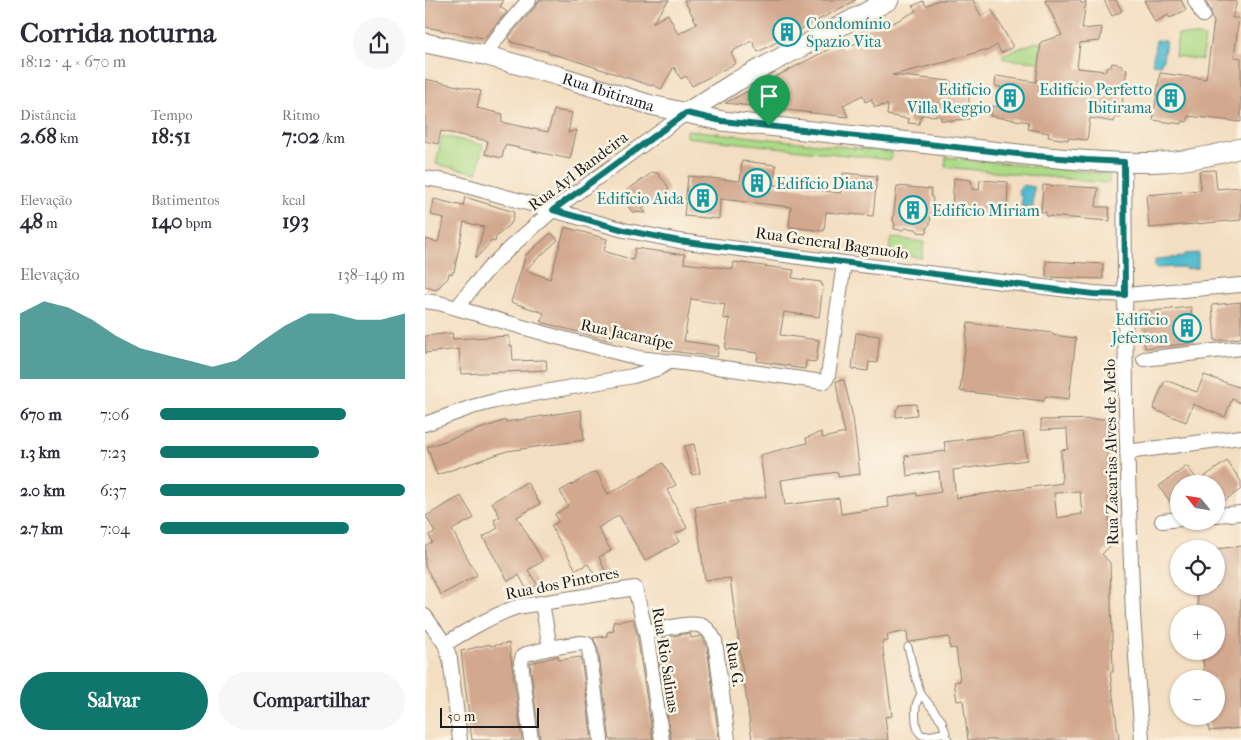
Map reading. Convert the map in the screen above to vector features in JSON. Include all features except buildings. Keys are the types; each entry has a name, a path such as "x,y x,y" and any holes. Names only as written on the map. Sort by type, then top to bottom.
{"main road":[{"path":"686,113 737,81 889,0"},
{"name":"Rua Ibitirama","path":"425,43 484,55 651,105 722,121 1010,153 1124,162 1163,162 1193,159 1241,148"}],"street":[{"path":"484,55 529,0"},
{"path":"1195,0 1203,15"},
{"name":"Rua Ayl Bandeira","path":"457,308 490,268 553,210 686,113"},
{"name":"Rua Zacarias Alves de Melo","path":"1124,162 1127,452 1133,615 1142,740"},
{"name":"Rua General Bagnuolo","path":"425,178 456,183 624,230 679,241 844,263 1094,294 1125,295 1241,285"},
{"name":"Rua Jacaraípe","path":"425,301 439,303 639,358 823,382 828,376 844,263"},
{"path":"1144,359 1241,348"},
{"path":"425,424 495,401 633,376 659,368 669,362"},
{"path":"1127,452 1241,437"},
{"path":"1225,514 1241,513"},
{"path":"1161,521 1170,520"},
{"name":"Rua dos Pintores","path":"445,644 489,619 517,607 634,587"},
{"name":"Rua Rio Salinas","path":"634,587 645,633 662,740"},
{"path":"542,603 550,648"},
{"path":"425,616 445,644 450,659 461,740"},
{"name":"Rua G.","path":"645,633 696,624 707,629 712,634 715,641 728,740"},
{"path":"531,740 521,658 526,654 581,643 588,646 601,740"}],"lane":[{"path":"908,647 915,678 921,694 939,716 948,740"},
{"path":"921,694 915,709 919,733 927,735 946,732"}],"green space":[{"path":"1178,34 1205,37 1202,60 1175,56"},
{"path":"1036,42 1041,42 1039,62 1004,59 1002,55"},
{"path":"686,131 892,152 891,160 686,137"},
{"path":"442,136 483,145 477,173 436,164"},
{"path":"946,157 1109,174 1109,183 945,167"},
{"path":"892,238 924,242 922,258 889,253"}],"water":[{"path":"1156,40 1166,41 1163,60 1160,65 1152,64"},
{"path":"1023,185 1034,187 1033,208 1021,207 1022,199 1018,191"},
{"path":"1198,253 1198,268 1155,268 1155,259 1184,257 1184,254"}],"place":[{"name":"Condomínio Spazio Vita","path":"787,32"},
{"name":"Edifício Villa Reggio","path":"1010,98"},
{"name":"Edifício Perfetto Ibitirama","path":"1171,98"},
{"name":"Edifício Diana","path":"757,183"},
{"name":"Edifício Aida","path":"703,198"},
{"name":"Edifício Miriam","path":"913,210"},
{"name":"Edifício Jeferson","path":"1187,328"}],"route":[{"path":"686,113 722,121 769,126 1036,156 1124,162 1125,295 1059,290 679,241 624,230 553,210 686,113"}]}
